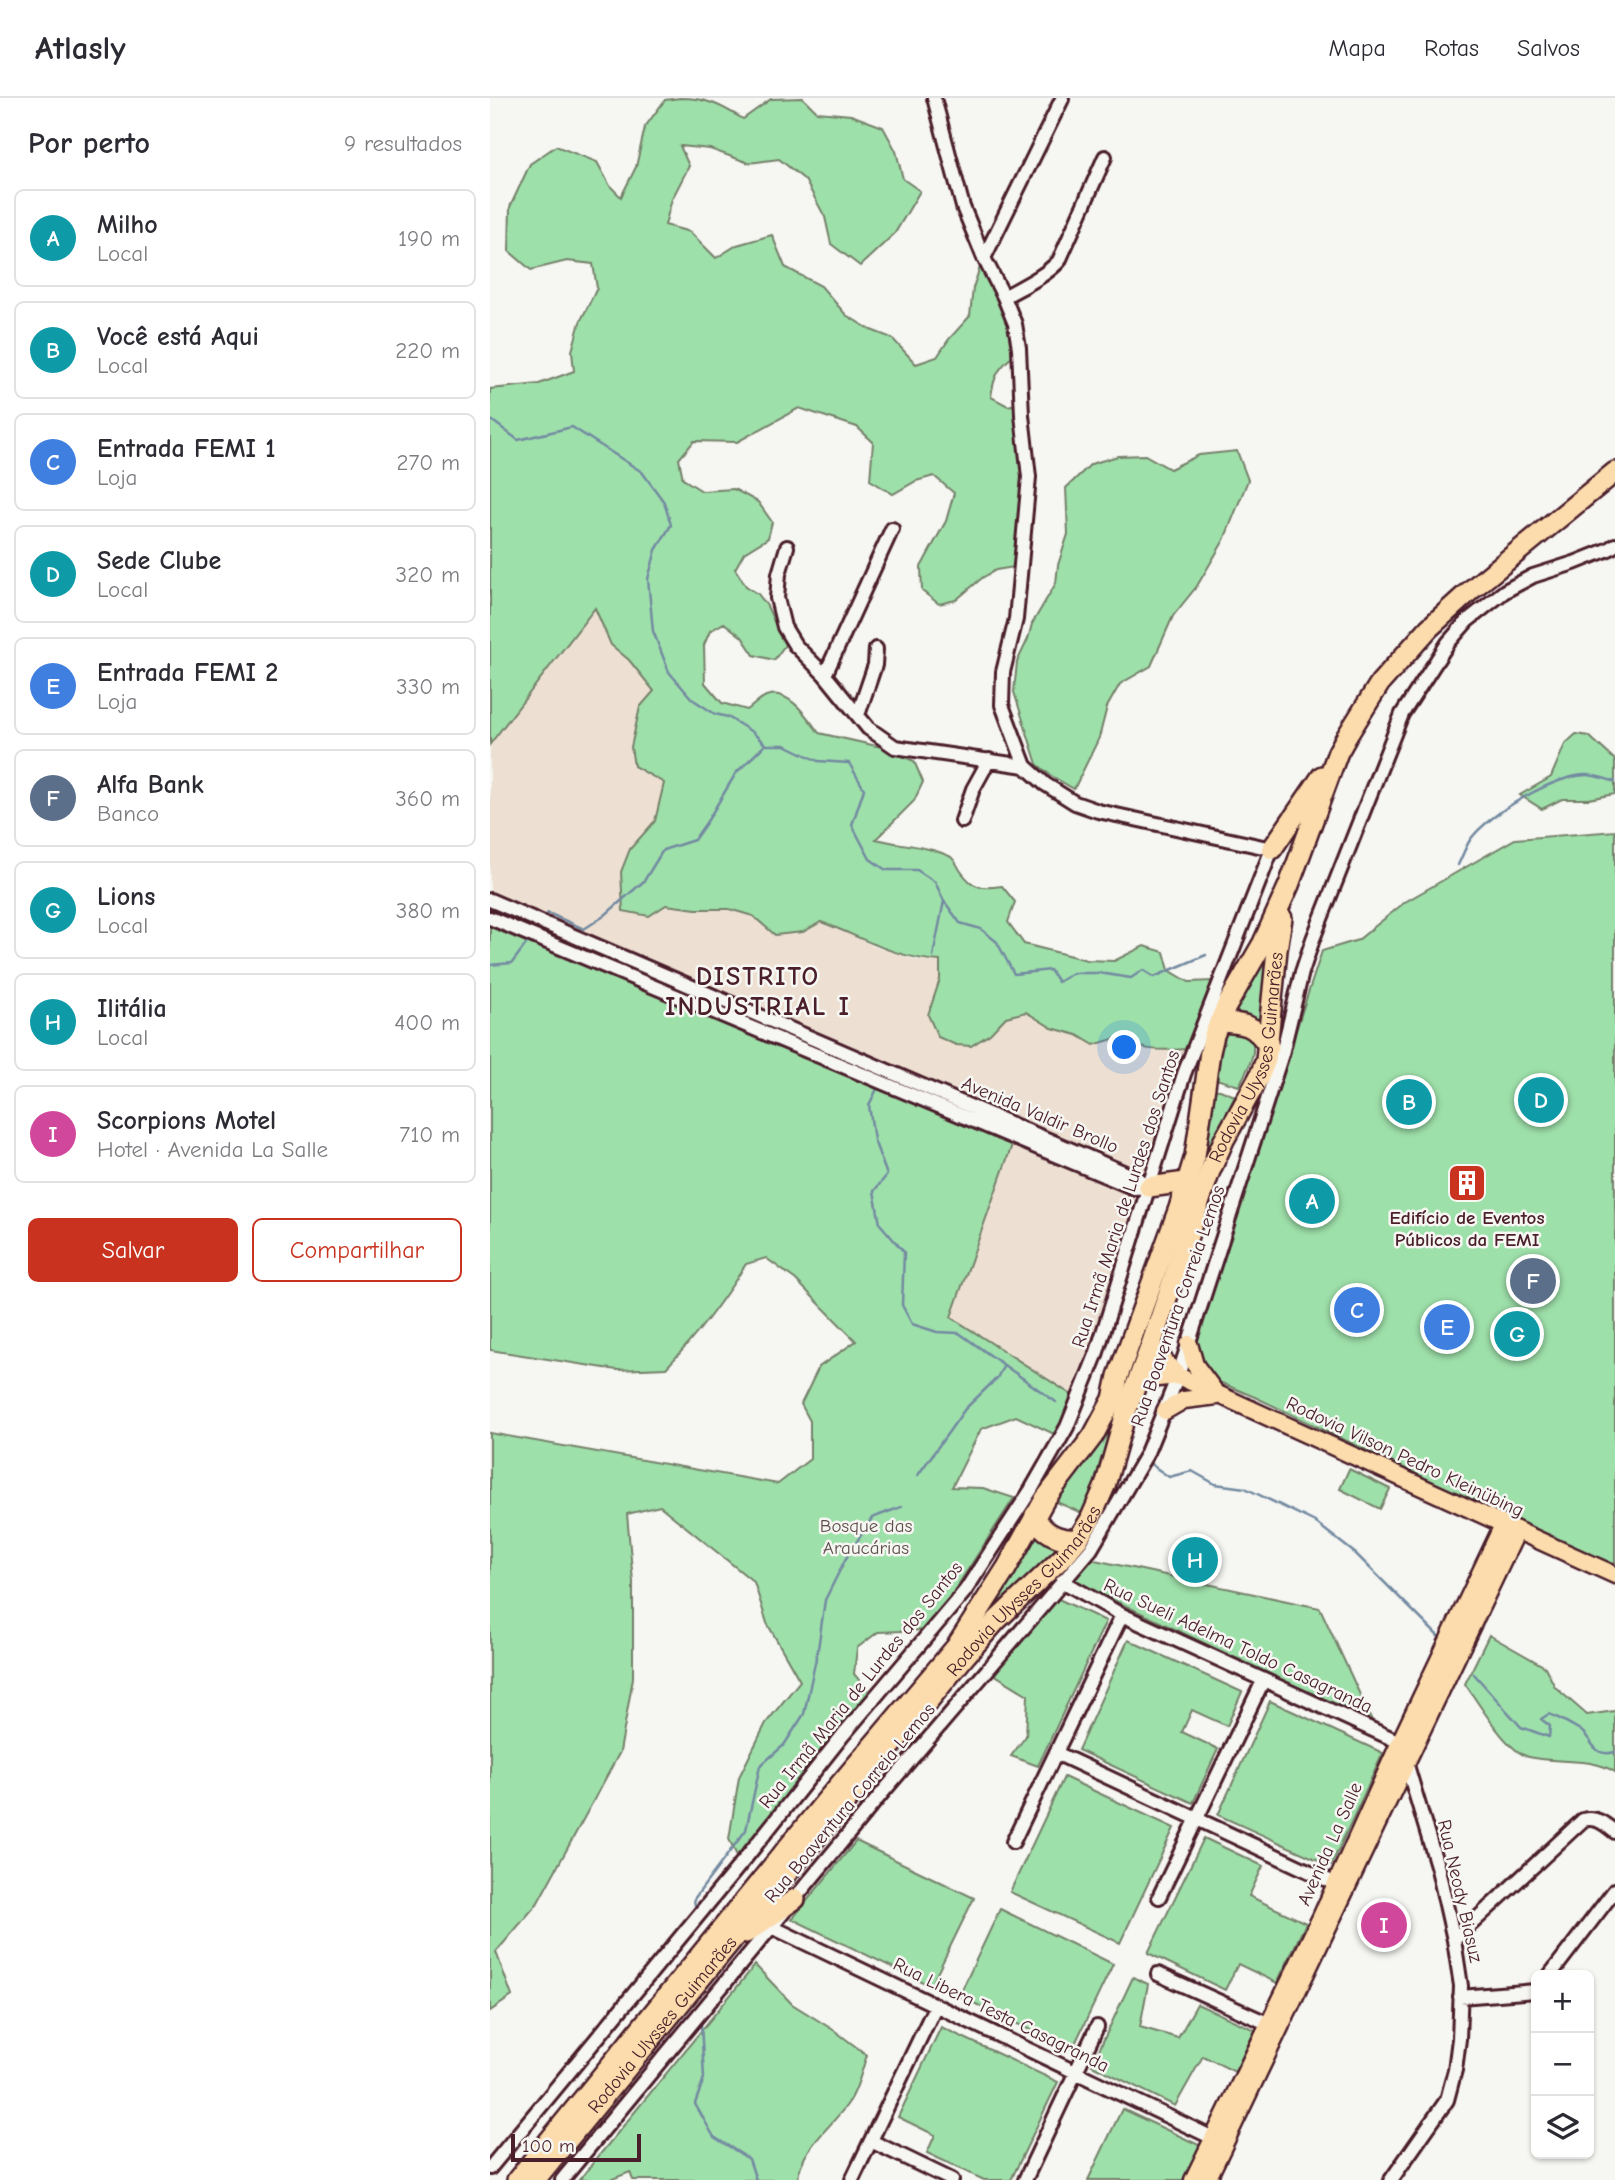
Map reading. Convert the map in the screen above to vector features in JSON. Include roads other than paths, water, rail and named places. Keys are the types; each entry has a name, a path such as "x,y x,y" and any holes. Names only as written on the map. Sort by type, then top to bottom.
{"highway":[{"name":"Rodovia Ulysses Guimarães","path":"517,2180 825,1802 956,1647 1006,1569 1045,1499 1093,1436 1113,1399 1118,1376 1195,1156 1210,1052 1219,1022 1263,943 1289,884 1338,752 1380,683 1429,628 1471,590 1615,472"},
{"path":"1272,849 1338,752"},
{"name":"Rodovia Ulysses Guimarães","path":"536,2180 966,1655 996,1621 1064,1556 1090,1520 1105,1486 1127,1409 1210,1171 1266,1060 1279,931 1289,884"},
{"path":"1219,1022 1253,1028 1269,1047"},
{"path":"1149,1187 1186,1182"},
{"path":"1149,1187 1179,1208"},
{"path":"1035,1515 1049,1533 1064,1539 1078,1539"},
{"path":"726,1948 795,1899"}],"main road":[{"path":"1189,1344 1201,1376 1219,1395"},
{"name":"Rodovia Vilson Pedro Kleinübing","path":"1151,1345 1178,1376 1615,1575"},
{"path":"1138,1380 1178,1376"},
{"path":"1165,1411 1184,1400 1219,1395"},
{"name":"Avenida La Salle","path":"1193,2180 1213,2138 1241,2096 1510,1528"},
{"name":"Avenida La Salle","path":"1208,2180 1269,2024 1326,1920 1336,1884 1406,1751"}],"street":[{"path":"933,98 963,207 1015,324 1019,348 1022,415 1029,477 1016,619 1003,672 1002,705 1025,766 1045,784 1074,803 1098,811 1272,849"},
{"path":"984,258 1062,99"},
{"path":"1004,297 1035,280 1059,261 1105,157"},
{"path":"825,675 892,529"},
{"name":"Rua Boaventura Correia Lemos","path":"562,2180 883,1792 1091,1549 1146,1455 1165,1411 1282,1054 1306,961 1402,714 1448,643 1476,614 1505,591 1533,576 1574,563 1615,545"},
{"path":"787,547 779,574 776,598 783,627 795,645 825,675 868,728 895,747 1025,766"},
{"path":"858,715 875,665 876,649"},
{"path":"962,821 970,796 989,760"},
{"name":"Rua Irmã Maria de Lurdes dos Santos","path":"490,2168 744,1860 843,1735 965,1591 1031,1490 1067,1427 1096,1355 1184,1074 1272,849"},
{"name":"Avenida Valdir Brollo","path":"490,900 1137,1178 1149,1187"},
{"name":"Avenida Valdir Brollo","path":"490,918 1134,1188 1149,1187"},
{"name":"Rua Sueli Adelma Toldo Casagranda","path":"1062,1581 1122,1615 1406,1751"},
{"path":"1013,1842 1122,1615"},
{"path":"1159,1897 1263,1681"},
{"name":"Rua Neody Biasuz","path":"1391,2180 1447,2100 1459,2039 1461,1986 1438,1869 1406,1751"},
{"path":"1056,1753 1336,1884"},
{"path":"1454,1940 1583,1820 1590,1818 1600,1821 1615,1832"},
{"path":"1554,1970 1615,1890"},
{"name":"Rua Libera Testa Casagranda","path":"772,1927 1213,2138"},
{"path":"1158,1974 1269,2024"},
{"path":"1460,1997 1531,1991"},
{"path":"852,2180 936,2005"},
{"path":"1025,2180 1097,2027"},
{"path":"871,2141 951,2180"}],"waterway":[{"path":"490,419 518,440 572,427 642,472 664,502 671,525 656,550 648,579 653,631 669,672 692,699 715,714 728,717 752,732 766,745 785,745 818,761 849,763 864,789 852,825 870,859 886,870 917,870 935,882 944,901 960,923 981,929 997,942 1014,974 1050,970 1058,982 1073,973 1099,973 1131,978 1143,970 1154,977 1206,955"},
{"path":"543,919 548,913 584,929 604,916 644,881 663,850 694,840 736,773 765,745"},
{"path":"1458,865 1470,840 1479,830 1507,808 1541,788 1574,776 1591,775 1615,782"},
{"path":"933,956 944,901"},
{"path":"490,965 512,963 529,940"},
{"path":"878,1087 869,1105 874,1140 887,1175 874,1191 880,1224 904,1252 902,1305 912,1324 937,1332 959,1333 1056,1402"},
{"path":"918,1475 965,1409 997,1378 1004,1365"},
{"path":"1149,1463 1169,1477 1192,1471 1215,1484 1245,1488 1315,1522 1356,1554 1441,1639"},
{"path":"695,1905 694,1899 746,1830 760,1766 784,1745 804,1714 825,1600 845,1560 872,1518 901,1507"},
{"path":"1474,1674 1521,1727 1549,1737 1550,1726 1541,1719 1549,1714 1580,1730 1602,1753 1615,1752"},
{"path":"701,2023 704,2078 695,2104 714,2137 749,2159 756,2180"}],"place":[{"name":"Sede Clube","path":"1541,1100"},
{"name":"Você está Aqui","path":"1409,1102"},
{"name":"Edifício de Eventos Públicos da FEMI","path":"1467,1183"},
{"name":"Milho","path":"1312,1201"},
{"name":"Alfa Bank","path":"1533,1281"},
{"name":"Entrada FEMI 1","path":"1357,1310"},
{"name":"Entrada FEMI 2","path":"1447,1327"},
{"name":"Lions","path":"1517,1334"},
{"name":"Ilitália","path":"1195,1560"},
{"name":"Scorpions Motel","path":"1384,1925"}],"district":[{"name":"DISTRITO INDUSTRIAL I","path":"758,992"}],"park label":[{"name":"Bosque das Araucárias","path":"866,1537"}]}
